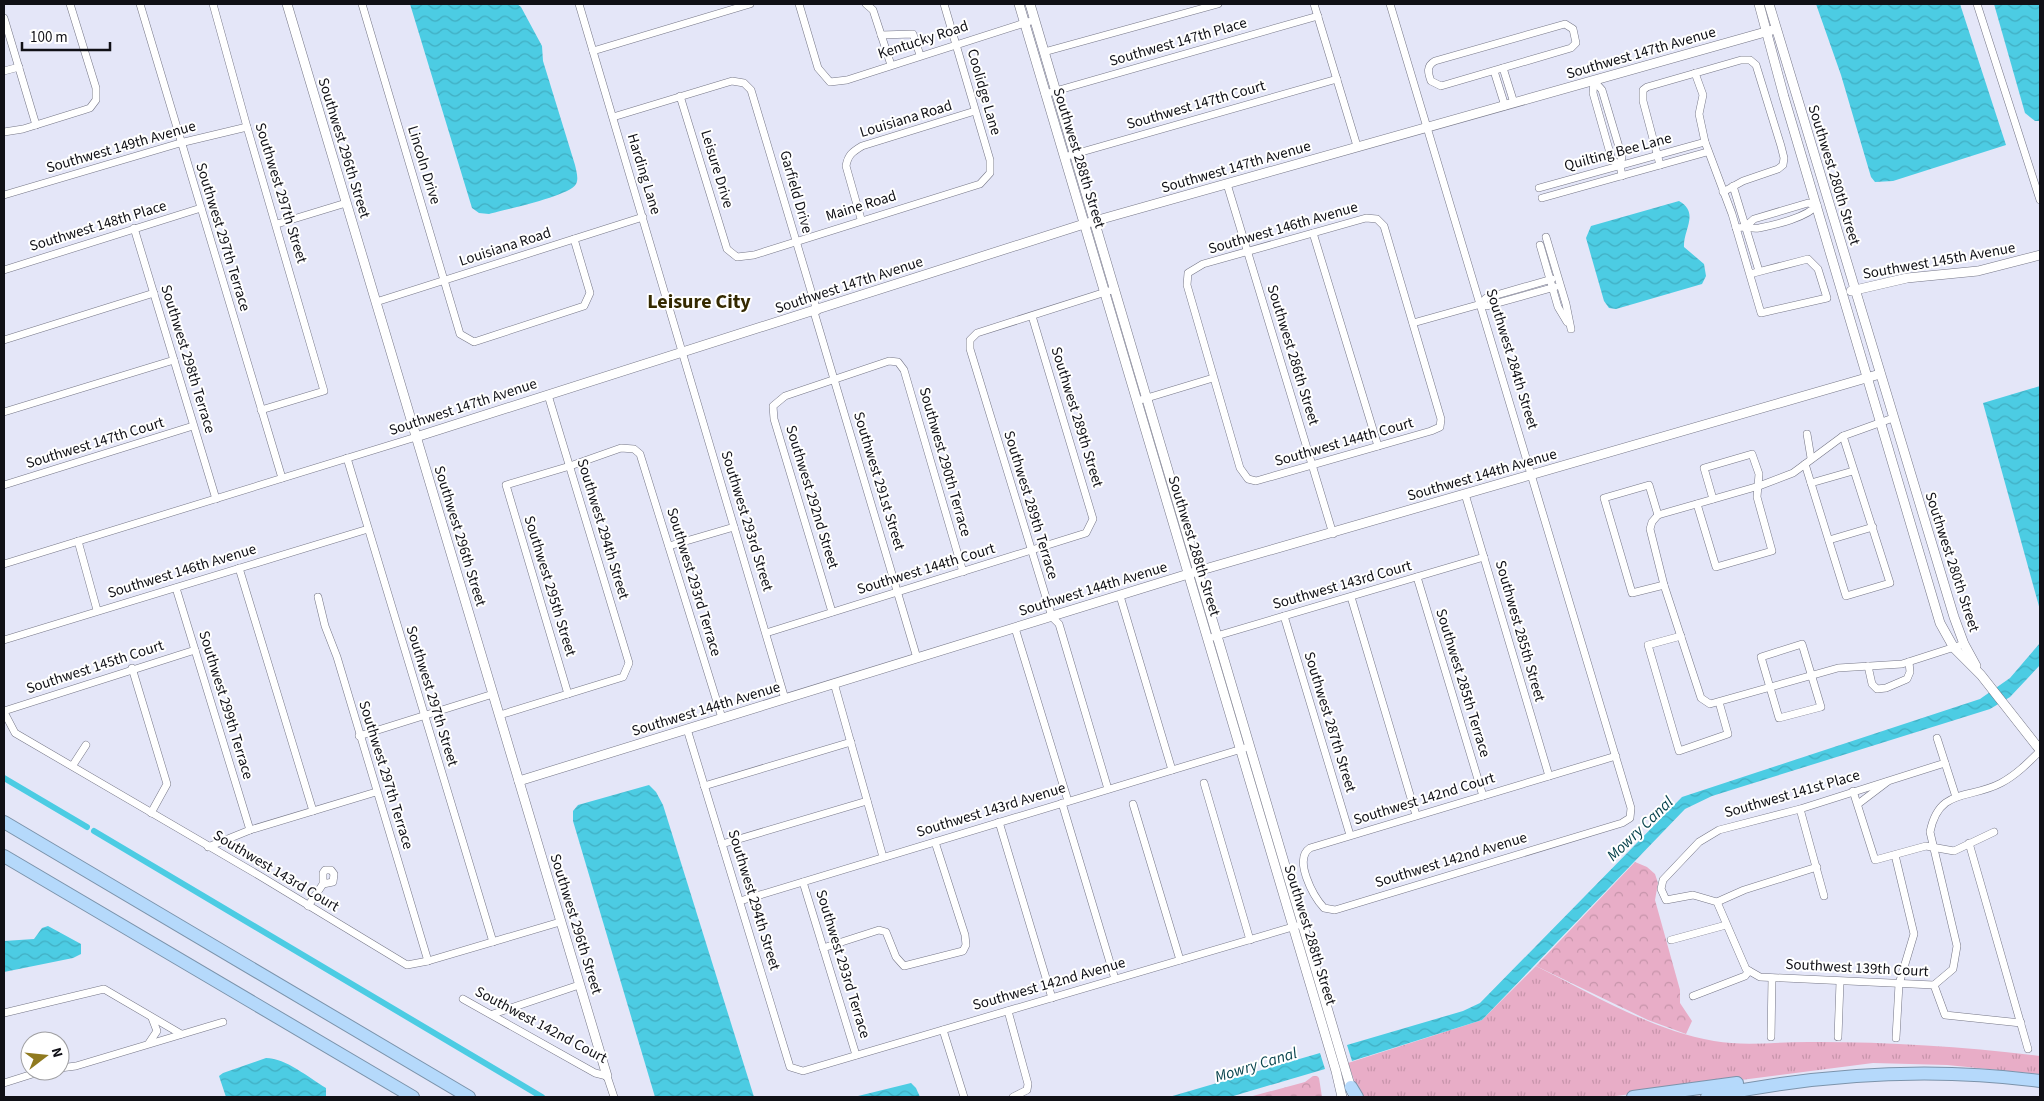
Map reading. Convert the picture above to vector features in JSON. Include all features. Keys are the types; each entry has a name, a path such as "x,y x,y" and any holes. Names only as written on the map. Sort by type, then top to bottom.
{"highway":[{"path":"4,822 469,1097"},
{"path":"4,856 413,1097"},
{"path":"1707,1097 1780,1083 1862,1074 1996,1075 2040,1081"},
{"path":"1633,1097 1755,1081 1780,1083"}],"street":[{"path":"4,132 36,125 90,108 95,103 97,95 70,4"},
{"name":"Southwest 297th Terrace","path":"140,4 180,143 282,478"},
{"name":"Southwest 297th Street","path":"213,4 246,127 324,390 261,410"},
{"name":"Southwest 296th Street","path":"287,4 607,1076"},
{"name":"Lincoln Drive","path":"362,4 460,334 474,342 584,306 590,293 574,239"},
{"name":"Harding Lane","path":"579,4 683,352"},
{"path":"593,51 750,4"},
{"name":"Kentucky Road","path":"799,4 818,68 830,82 847,80 920,55 1034,20"},
{"path":"866,4 873,10 890,65"},
{"name":"Coolidge Lane","path":"944,4 990,160"},
{"name":"Southwest 288th Street","path":"1018,4 1208,639 1342,1097"},
{"name":"Southwest 288th Street","path":"1030,4 1353,1094"},
{"path":"1044,52 1218,4"},
{"path":"1314,4 1357,146"},
{"name":"Southwest 284th Street","path":"1390,4 1631,808 1630,818 1622,824 1582,835"},
{"name":"Southwest 280th Street","path":"1759,4 1792,82 1939,569 1964,644 1981,675"},
{"name":"Southwest 280th Street","path":"1768,4 1781,86 1924,573 1940,623 1954,648 1981,675"},
{"path":"1977,4 2040,200"},
{"name":"Southwest 147th Place","path":"1045,94 1318,16"},
{"path":"4,18 36,125"},
{"name":"Southwest 147th Avenue","path":"1565,24 1573,29 1576,43 1571,48 1503,68 1441,86 1431,81 1428,70 1429,65 1435,61 1500,42 1565,24"},
{"name":"Southwest 147th Avenue","path":"4,564 416,437 1084,224 1771,30"},
{"path":"881,35 912,34 920,55"},
{"path":"1660,166 1643,101 1643,90 1647,87 1741,60 1750,60 1756,65 1781,146 1784,158 1783,165 1778,169 1733,186 1723,192"},
{"path":"4,71 19,67"},
{"path":"1503,68 1509,105"},
{"path":"1494,71 1509,105"},
{"path":"1695,73 1703,95 1699,114 1705,142 1736,228 1761,313 1827,298 1818,269 1808,259 1750,274"},
{"name":"Southwest 147th Court","path":"1064,157 1337,79"},
{"path":"1594,80 1602,90 1622,157 1620,165 1622,176"},
{"name":"Garfield Drive","path":"680,96 732,81 744,83 751,90 815,311"},
{"path":"1781,86 1792,82"},
{"path":"613,117 680,96"},
{"name":"Leisure Drive","path":"680,96 727,249"},
{"name":"Louisiana Road","path":"861,219 846,166 847,157 862,146 975,112"},
{"name":"Southwest 149th Avenue","path":"4,195 180,143 246,127"},
{"name":"Quilting Bee Lane","path":"1539,188 1705,142"},
{"name":"Quilting Bee Lane","path":"1542,198 1708,152"},
{"name":"Maine Road","path":"727,249 737,256 754,255 861,219 980,184 990,173 990,160"},
{"name":"Southwest 286th Street","path":"1227,184 1333,534"},
{"path":"1733,186 1759,271"},
{"path":"276,224 346,203"},
{"path":"1736,228 1746,226 1758,228 1811,213 1817,205 1828,203"},
{"name":"Southwest 148th Place","path":"4,270 201,208"},
{"name":"Louisiana Road","path":"376,302 643,217"},
{"name":"Southwest 146th Avenue","path":"1213,378 1187,286 1188,273 1203,264 1366,218 1377,219 1384,226 1413,323"},
{"name":"Southwest 298th Terrace","path":"134,228 216,498"},
{"path":"1314,233 1378,446"},
{"path":"1540,244 1550,279 1556,287 1571,329 1558,306 1556,287 1558,277 1546,237"},
{"name":"Southwest 145th Avenue","path":"1843,292 1908,278 1978,271 2040,255"},
{"path":"1481,304 1486,298 1558,277"},
{"path":"1413,323 1481,304 1487,306 1556,287"},
{"path":"1032,316 1115,289"},
{"path":"4,340 154,293"},
{"name":"Southwest 291st Street","path":"815,311 917,658"},
{"name":"Southwest 289th Terrace","path":"1032,316 977,333 970,340 970,349 1030,551 1052,617 1059,624 1108,789"},
{"name":"Southwest 289th Street","path":"1032,316 1093,519 1091,527"},
{"name":"Southwest 144th Court","path":"1213,378 1240,468 1248,479 1256,481 1432,431 1440,427 1441,419 1413,323"},
{"name":"Southwest 293rd Street","path":"683,352 785,699"},
{"path":"4,412 174,360"},
{"name":"Southwest 290th Terrace","path":"834,379 889,361 898,362 904,370 963,572"},
{"name":"Southwest 144th Avenue","path":"519,781 1198,571 1333,534 1880,374"},
{"path":"1136,401 1213,378"},
{"name":"Southwest 292nd Street","path":"832,612 774,419 773,406 785,396 834,379"},
{"name":"Southwest 294th Street","path":"548,395 629,662 623,677 568,694"},
{"path":"1893,418 1843,436 1793,473 1759,486 1658,515 1652,522 1650,529 1664,585 1701,698 1710,704 1838,668 1909,662 1964,644"},
{"name":"Southwest 147th Court","path":"4,485 193,426"},
{"path":"1807,434 1812,458"},
{"path":"1805,464 1846,596 1890,584 1843,436"},
{"name":"Southwest 293rd Terrace","path":"570,466 621,448 634,449 640,454 722,718"},
{"path":"1696,504 1716,567 1772,551 1757,497 1759,474 1752,454 1704,468 1714,499"},
{"name":"Southwest 297th Street","path":"347,458 493,942"},
{"name":"Southwest 295th Street","path":"568,694 506,485 570,466"},
{"path":"1811,483 1853,471"},
{"path":"1658,515 1649,485 1604,498 1632,593 1664,585"},
{"name":"Southwest 285th Street","path":"1465,494 1549,776"},
{"path":"1907,512 1921,508"},
{"path":"669,546 734,527"},
{"name":"Southwest 144th Court","path":"766,633 1086,533 1091,527"},
{"path":"1829,540 1873,527"},
{"name":"Southwest 146th Avenue","path":"4,640 97,610 176,588 368,529"},
{"path":"78,541 97,610"},
{"name":"Southwest 143rd Court","path":"1208,639 1484,558"},
{"path":"239,568 313,811"},
{"path":"1924,573 1939,569"},
{"name":"Southwest 285th Terrace","path":"1417,577 1483,796"},
{"name":"Southwest 299th Terrace","path":"176,588 250,830"},
{"path":"1120,596 1172,770"},
{"name":"Southwest 297th Terrace","path":"318,597 325,626 337,657 359,736 428,961"},
{"path":"1351,597 1416,815"},
{"name":"Southwest 287th Street","path":"1284,616 1350,835"},
{"path":"1015,628 1115,979"},
{"path":"1681,636 1648,646 1679,752 1728,734 1718,702"},
{"path":"1802,644 1811,675 1821,707 1779,718 1761,657 1802,644"},
{"name":"Southwest 145th Court","path":"4,711 132,668 195,650"},
{"path":"1868,666 1872,684 1877,689 1908,679 1910,672 1909,662"},
{"path":"132,668 167,784 151,813"},
{"path":"1934,985 1953,969 1957,946 1930,832 1933,817 1942,804 1956,797 2000,783 2020,770 2040,750 1981,675"},
{"path":"834,683 883,857"},
{"path":"359,736 493,694"},
{"path":"500,715 568,694"},
{"name":"Southwest 143rd Court","path":"4,711 15,733 73,765 407,965 428,961 560,922"},
{"name":"Southwest 294th Street","path":"687,729 790,1067 803,1071"},
{"path":"1937,738 1956,797"},
{"path":"704,786 851,742"},
{"path":"73,765 86,745"},
{"name":"Southwest 143rd Avenue","path":"740,901 1250,746"},
{"name":"Southwest 142nd Court","path":"1327,910 1312,891 1304,865 1303,856 1310,848 1616,756"},
{"name":"Southwest 141st Place","path":"1717,902 1693,895 1666,900 1661,889 1663,880 1699,842 1719,830 1800,810 1853,791 1945,763"},
{"path":"1858,804 1892,779"},
{"path":"1204,784 1250,940"},
{"path":"1853,791 1875,860 1926,846 1954,850 1994,832"},
{"path":"208,847 250,830 376,792"},
{"path":"722,844 867,801"},
{"path":"1134,804 1180,960"},
{"path":"1800,810 1824,896"},
{"path":"999,822 1052,998"},
{"name":"Southwest 142nd Avenue","path":"1327,910 1582,835"},
{"path":"823,948 879,930 886,932 896,957 904,966 963,951 966,945 965,934 935,842"},
{"path":"1969,843 2028,1048"},
{"path":"1895,855 1914,934 1899,984 1896,1038"},
{"path":"1693,996 1745,976 1749,971 1746,969 1717,902 1744,890 1817,867"},
{"name":"Southwest 293rd Terrace","path":"803,882 856,1055"},
{"path":"308,906 323,884"},
{"name":"Southwest 142nd Avenue","path":"803,1071 1303,924"},
{"path":"1671,940 1726,925"},
{"name":"Southwest 139th Court","path":"1749,971 1760,977 1772,978 1934,985 1945,1015 2021,1023"},
{"path":"1771,1037 1772,978"},
{"path":"1838,1038 1840,982"},
{"path":"493,1014 579,985"},
{"path":"4,1013 104,989 181,1034"},
{"name":"Southwest 142nd Court","path":"463,999 595,1072 607,1076"},
{"path":"1008,1011 1028,1084 1027,1090 1013,1097"},
{"path":"148,1044 157,1032 152,1018"},
{"path":"70,1065 223,1022"},
{"path":"943,1030 964,1097"},
{"path":"607,1076 614,1097"},
{"path":"4,1083 20,1078"}],"green space":[{"path":"1635,862 1647,867 1655,874 1658,883 1655,900 1680,990 1680,1003 1692,1021 1686,1034 1648,1020 1536,966"},
{"path":"1536,966 1645,1020 1667,1029 1714,1041 1740,1044 1804,1042 1873,1043 2012,1053 2040,1056 2040,1074 1947,1065 1873,1063 1608,1097 1360,1097 1348,1063 1482,1020"},
{"path":"1313,1076 1319,1078 1322,1097 1249,1097 1305,1082"}],"water":[{"path":"410,4 517,4 521,7 542,46 543,61 575,165 577,180 571,189 550,198 489,214 479,213 472,208"},
{"path":"1816,4 1960,4 2006,145 1893,181 1875,182 1871,177 1841,75"},
{"path":"1994,4 2040,4 2040,121 2035,121 2025,113"},
{"path":"1679,201 1685,206 1690,216 1684,247 1704,264 1706,276 1702,284 1616,309 1609,308 1604,301 1586,238 1591,226"},
{"path":"2040,386 2040,610 1983,403"},
{"path":"2040,643 2040,665 2010,697 1990,709 1712,796 1685,809 1482,1020 1352,1061 1347,1045 1463,1011 1480,1003 1682,797 1980,699 2010,678"},
{"path":"649,785 656,792 663,805 754,1097 655,1097 573,821 573,811 578,805"},
{"path":"48,926 81,944 81,954 73,958 4,972 4,941 34,939 42,928"},
{"name":"Mowry Canal","path":"1320,1053 1325,1069 1230,1097 1169,1097"},
{"path":"266,1058 281,1061 305,1074 326,1088 326,1097 226,1097 219,1076"},
{"path":"911,1083 916,1088 920,1097 854,1097"}],"waterway":[{"path":"4,778 87,827"},
{"path":"94,831 542,1097"}],"district":[{"name":"Leisure City","path":"699,302"}]}
